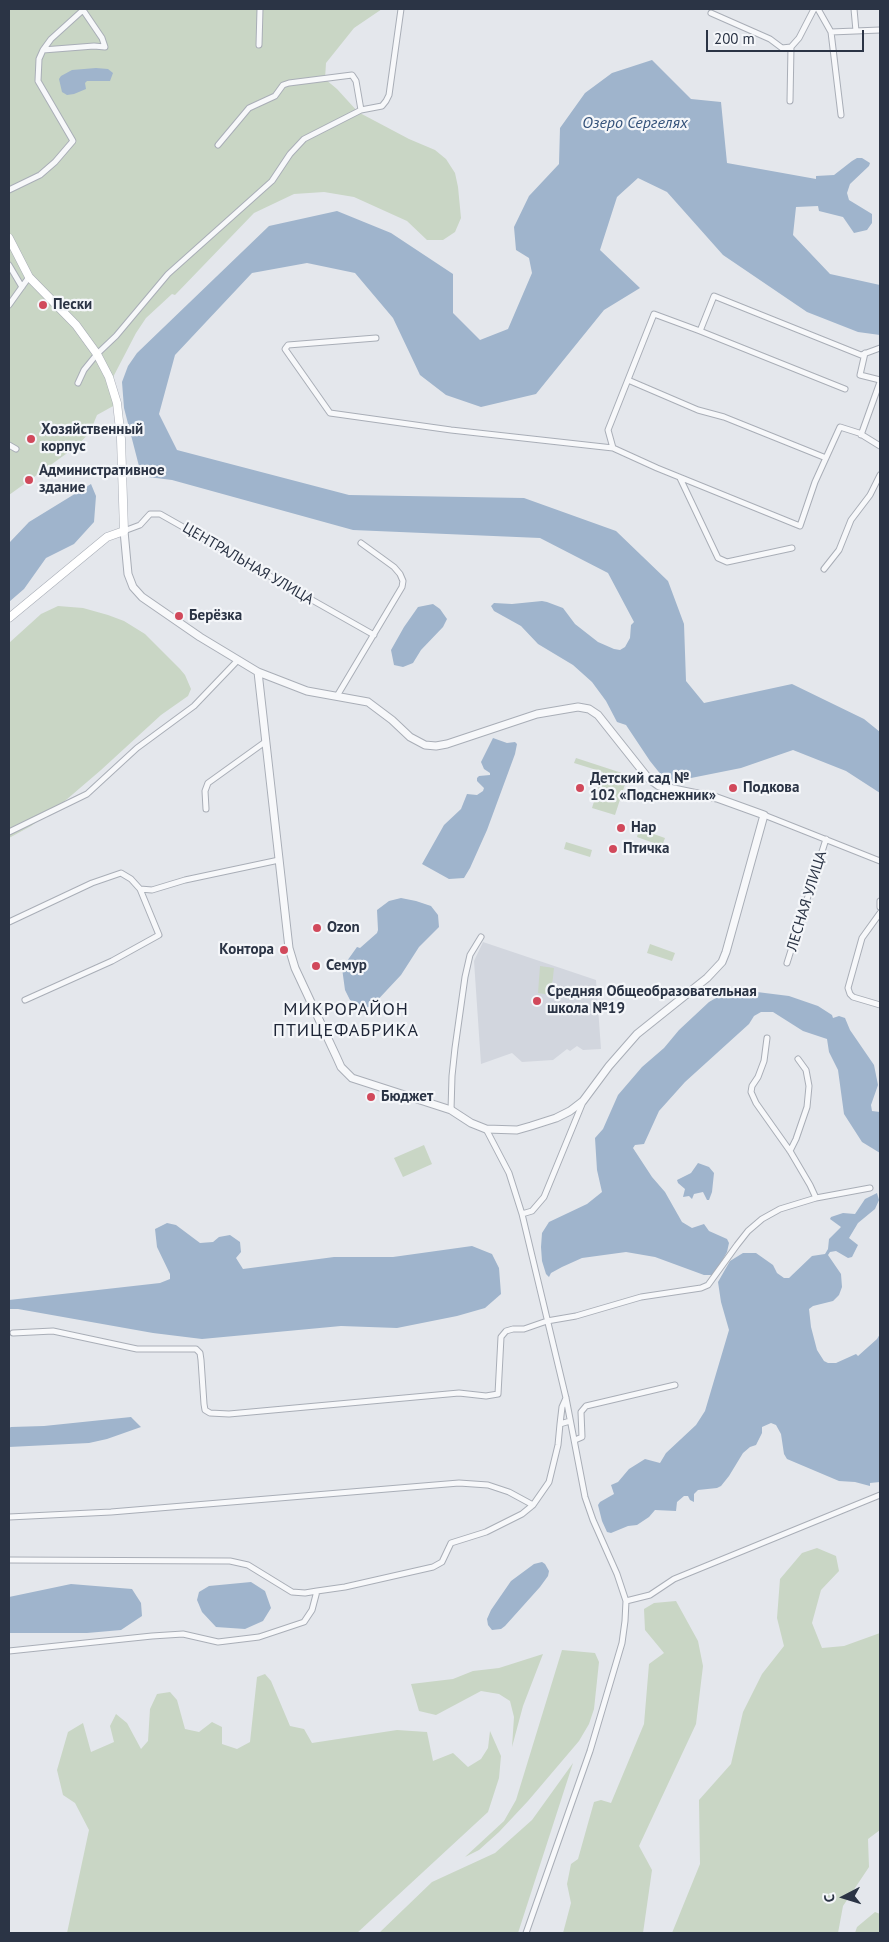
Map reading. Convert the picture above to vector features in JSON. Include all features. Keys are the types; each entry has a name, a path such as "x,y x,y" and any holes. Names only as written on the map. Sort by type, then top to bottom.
{"main road":[{"path":"9,238 29,277 76,325 97,354 109,377 117,403 121,439 124,531 107,537 9,618"}],"street":[{"path":"9,190 40,175 55,162 73,141 38,81 39,59 44,50 51,39 84,9 102,38 105,47 94,46 44,50"},
{"path":"259,45 260,9"},
{"path":"78,384 84,370 97,354 116,336 168,274 272,181 290,154 304,139 361,110 382,106 389,95 401,9"},
{"path":"790,101 791,47 799,38 816,9 831,32 841,115"},
{"path":"854,9 856,31"},
{"path":"711,13 770,39 782,48 791,47"},
{"path":"831,32 880,30"},
{"path":"218,145 249,108 274,96 284,85 289,83 352,75 356,81 361,110"},
{"path":"9,265 22,287"},
{"path":"9,305 29,277"},
{"path":"700,331 714,296 861,355 880,348"},
{"path":"613,448 608,430 654,314 845,389"},
{"path":"376,338 288,345 285,349 330,413 451,430 613,448 680,478 800,526 814,482 840,427 861,435 880,446"},
{"path":"861,435 880,381 860,375 865,353"},
{"path":"628,380 698,410 724,417 826,458"},
{"path":"9,445 16,449"},
{"path":"824,570 839,550 851,520 870,495 880,476"},
{"path":"680,478 718,558 727,562 792,548"},
{"name":"ЦЕНТРАЛЬНАЯ УЛИЦА","path":"124,531 140,526 150,514 160,514 374,635"},
{"path":"124,531 128,574 133,587 142,597 200,637 258,672 308,691 368,702 392,720 410,737 425,744 436,746 474,736 537,714 578,707 590,709 598,715 648,778 659,786 717,798 880,861"},
{"path":"337,696 402,587 400,574 394,567 361,544"},
{"path":"9,832 88,794 137,748 194,706 238,660"},
{"path":"258,672 289,948 295,968 341,1067 352,1078 451,1110 471,1123 486,1129 516,1130 530,1126 556,1118 570,1111 583,1101"},
{"path":"206,809 205,786 265,742"},
{"path":"522,1214 532,1211 544,1197 583,1101 609,1066 637,1034 712,974 722,962 764,815"},
{"name":"ЛЕСНАЯ УЛИЦА","path":"787,963 826,839"},
{"path":"140,889 152,890 185,880 279,860"},
{"path":"9,922 92,883 121,873 131,879 140,889 159,936 112,961 25,1000"},
{"path":"880,901 880,907"},
{"path":"880,914 862,938 848,988 853,997 880,1005"},
{"path":"451,1110 454,1057 465,977 470,955 481,937"},
{"path":"767,1038 764,1060 751,1092 756,1103 790,1151 816,1198"},
{"path":"790,1151 807,1107 809,1086 806,1070 798,1059"},
{"path":"486,1129 509,1173 522,1214 566,1398 585,1497 617,1574 626,1601 622,1643 590,1751 526,1933"},
{"path":"13,1333 53,1331 137,1350 196,1349 200,1353 206,1410 210,1413 229,1414 459,1393 486,1396 498,1394 501,1337 506,1331 524,1329 547,1321 576,1316 641,1297 701,1288 708,1285 737,1244 762,1219 780,1209 816,1198 870,1188"},
{"path":"575,1440 582,1437 581,1412 586,1406 675,1385"},
{"path":"9,1560 230,1561 248,1565 292,1592 306,1593 345,1587 433,1567 442,1562 452,1543 486,1532 522,1514 533,1506 550,1482 562,1408 566,1398"},
{"path":"560,1424 570,1421"},
{"path":"9,1517 111,1512 459,1483 488,1485 509,1492 533,1506"},
{"path":"626,1601 650,1596 674,1579 880,1495"},
{"path":"9,1650 183,1634 218,1642 260,1637 304,1622 312,1610 317,1591"}],"shaded area":[{"name":"Средняя Общеобразовательная школа №19","path":"483,942 596,980 601,1049 583,1050 577,1046 570,1051 567,1049 553,1060 522,1062 512,1053 481,1064 474,961"}],"green space":[{"path":"9,9 382,9 354,28 326,63 325,79 358,112 409,139 435,150 446,159 455,173 458,187 461,218 455,232 443,240 427,240 407,221 354,197 324,192 294,194 254,213 175,295 172,294 146,318 110,383 115,405 97,415 90,432 77,446 9,495"},
{"path":"58,606 83,608 108,615 124,621 145,634 180,669 191,689 188,696 161,715 59,806 31,826 9,838 9,643 41,614"},
{"path":"576,758 628,775 615,815 592,808 603,772 574,763"},
{"path":"639,829 665,838 662,846 637,837"},
{"path":"566,842 592,850 590,857 564,849"},
{"path":"650,944 675,953 672,961 647,953"},
{"path":"540,966 554,968 551,995 538,993"},
{"path":"424,1145 432,1164 403,1177 394,1158"},
{"path":"817,1548 836,1556 839,1571 821,1590 812,1623 822,1648 844,1646 880,1633 880,1830 868,1839 869,1867 843,1906 838,1933 672,1933 700,1864 699,1800 731,1764 743,1712 762,1674 784,1646 777,1618 780,1579 802,1553"},
{"path":"676,1601 698,1641 703,1666 696,1724 639,1846 652,1870 643,1933 563,1933 571,1903 567,1884 571,1864 578,1859 594,1802 601,1800 611,1803 644,1724 649,1664 664,1653 645,1630 644,1609 654,1603"},
{"path":"562,1650 595,1653 599,1662 594,1709 589,1724 579,1741 528,1801 479,1850 465,1857 504,1821 516,1800"},
{"path":"543,1654 523,1706 512,1747 514,1717 510,1701 499,1694 481,1691 436,1715 419,1711 411,1684 453,1679 473,1671 499,1668"},
{"path":"265,1674 271,1681 290,1726 304,1729 312,1743 397,1730 427,1732 433,1761 453,1753 468,1767 481,1759 488,1748 490,1731 501,1756 499,1778 488,1812 357,1933 67,1933 89,1830 75,1803 63,1795 57,1770 68,1732 83,1723 91,1752 114,1742 110,1726 116,1714 127,1723 141,1749 148,1741 150,1709 157,1694 170,1692 177,1700 185,1729 199,1732 212,1722 222,1727 222,1744 237,1749 250,1742 257,1677"},
{"path":"573,1763 518,1933 379,1933 432,1882 495,1853 532,1820"},
{"path":"875,1912 880,1914 880,1933 855,1933 857,1927"}],"water":[{"name":"Озеро Сергелях","path":"652,60 691,99 721,102 727,163 816,179 816,176 834,175 857,158 862,158 870,163 850,184 847,193 849,200 872,214 872,223 867,230 854,233 843,217 819,211 818,206 796,207 793,235 830,274 880,285 880,335 858,332 807,312 723,255 667,192 638,178 617,197 600,250 640,288 604,310 536,394 481,407 446,395 420,375 393,318 355,273 307,263 252,273 175,355 159,414 177,450 349,495 524,498 616,531 668,581 684,624 686,681 704,703 792,684 864,719 880,732 880,793 846,771 793,750 741,768 671,782 666,781 626,725 617,722 606,701 592,682 573,665 538,644 521,626 494,611 491,606 494,603 547,602 563,608 575,624 598,642 614,649 620,650 625,647 630,638 631,625 634,622 608,573 540,538 353,530 172,480 148,477 140,470 124,408 122,382 128,366 137,353 269,226 337,211 391,233 453,274 453,313 480,340 508,329 532,273 529,258 516,250 514,227 529,196 559,164 560,128 585,93 612,73"},
{"path":"108,69 113,73 110,81 87,81 85,83 86,89 67,95 62,92 59,79 61,76 72,70"},
{"path":"91,484 96,496 94,522 74,544 46,558 24,589 9,602 10,542 29,522"},
{"path":"433,604 440,609 447,619 443,627 421,650 413,663 403,667 394,665 391,650 404,627 418,607"},
{"path":"493,738 507,743 515,742 517,744 515,754 487,830 470,868 464,878 449,879 422,864 444,825 461,809 467,794 477,795 483,791 484,788 477,781 477,778 490,775 484,769 481,762"},
{"path":"401,898 431,906 438,915 439,927 419,947 401,975 372,1006 365,1008 350,1000 345,990 342,968 357,947 360,948 377,933 377,910 389,901"},
{"path":"741,990 789,996 818,1006 832,1015 833,1018 839,1016 845,1018 850,1030 874,1065 878,1085 871,1105 872,1111 880,1112 880,1153 862,1142 844,1114 838,1070 829,1052 827,1039 803,1031 773,1012 761,1012 754,1016 749,1024 685,1082 659,1111 644,1144 635,1145 633,1148 652,1177 665,1192 682,1222 692,1228 704,1224 709,1231 727,1239 729,1243 727,1252 716,1272 713,1275 704,1275 655,1257 626,1252 582,1258 551,1273 549,1277 546,1274 542,1261 542,1233 549,1222 587,1204 602,1192 597,1170 595,1138 603,1129 618,1095 642,1067 664,1048 679,1030 709,1002 726,992"},
{"path":"698,1163 709,1167 714,1173 709,1200 707,1200 703,1192 694,1194 692,1199 689,1196 683,1197 685,1189 677,1180 691,1173"},
{"path":"877,1193 879,1200 875,1209 858,1223 849,1238 858,1245 852,1257 848,1258 836,1251 830,1252 828,1255 841,1274 842,1287 839,1295 833,1301 813,1306 809,1309 817,1350 824,1361 828,1363 836,1363 856,1354 858,1356 880,1334 880,1482 870,1483 870,1486 855,1482 839,1481 787,1459 784,1454 781,1434 776,1425 771,1423 762,1427 762,1433 756,1445 743,1453 721,1486 698,1490 694,1494 694,1502 688,1496 684,1496 677,1502 676,1511 655,1510 649,1517 637,1525 628,1526 611,1533 607,1532 598,1505 614,1494 611,1485 618,1482 629,1469 645,1459 660,1463 666,1453 696,1425 705,1411 729,1330 721,1302 718,1282 730,1261 743,1253 756,1253 773,1265 777,1273 784,1278 789,1278 812,1256 825,1254 828,1249 829,1239 841,1227 830,1219 831,1217 843,1213 855,1214 865,1199"},
{"path":"167,1223 176,1225 200,1243 213,1242 219,1237 230,1235 240,1242 241,1252 236,1258 243,1269 334,1257 393,1257 472,1246 492,1254 499,1268 501,1294 485,1308 457,1316 397,1328 341,1326 202,1339 153,1333 9,1309 9,1300 160,1283 170,1279 170,1274 157,1247 155,1229"},
{"path":"131,1417 141,1427 107,1439 89,1443 9,1447 9,1428 11,1427 44,1426"},
{"path":"542,1562 549,1571 548,1576 540,1587 505,1626 501,1629 492,1630 488,1625 487,1619 511,1581 534,1564"},
{"path":"251,1582 265,1591 271,1608 263,1621 245,1629 216,1627 202,1612 197,1600 199,1592 209,1586"},
{"path":"71,1584 132,1589 141,1603 142,1616 121,1630 87,1633 9,1633 9,1597"}],"place":[{"name":"Пески","path":"43,305"},
{"name":"Хозяйственный корпус","path":"31,439"},
{"name":"Административное здание","path":"29,480"},
{"name":"Берёзка","path":"179,616"},
{"name":"Детский сад № 102 «Подснежник»","path":"580,788"},
{"name":"Подкова","path":"733,788"},
{"name":"Нар","path":"621,828"},
{"name":"Птичка","path":"613,849"},
{"name":"Ozon","path":"317,928"},
{"name":"Контора","path":"284,950"},
{"name":"Семур","path":"316,966"},
{"name":"Средняя Общеобразовательная школа №19","path":"537,1001"},
{"name":"Бюджет","path":"371,1097"}],"district":[{"name":"МИКРОРАЙОН ПТИЦЕФАБРИКА","path":"346,1020"}]}
